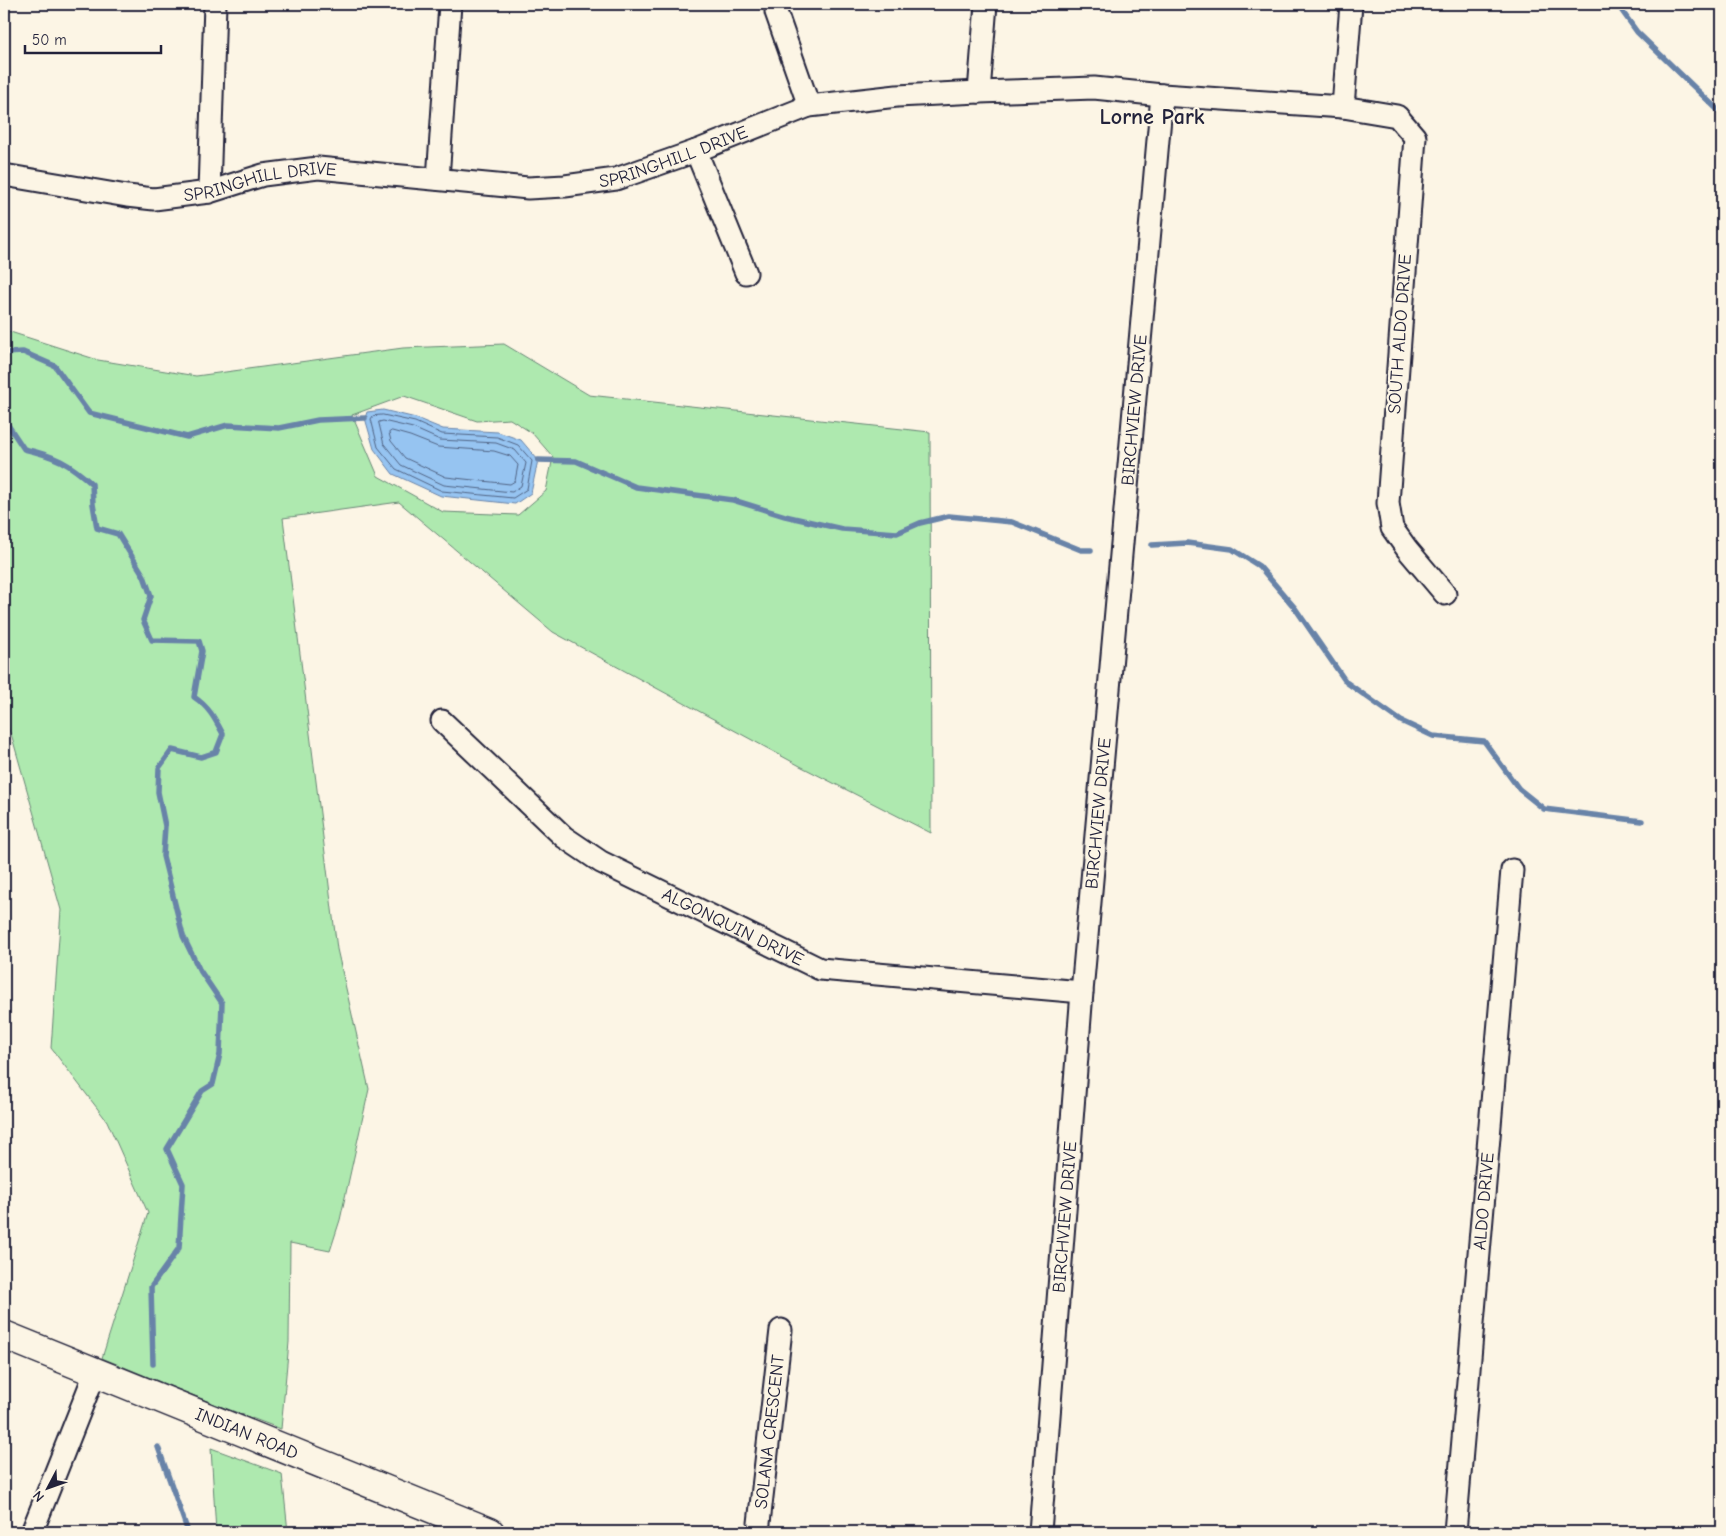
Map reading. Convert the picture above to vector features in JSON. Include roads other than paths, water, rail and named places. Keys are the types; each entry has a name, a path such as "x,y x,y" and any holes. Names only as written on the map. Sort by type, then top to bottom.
{"street":[{"path":"209,192 215,4"},
{"path":"438,179 450,4"},
{"path":"777,4 776,12 809,106"},
{"path":"979,92 986,4"},
{"path":"1343,107 1351,4"},
{"name":"SPRINGHILL DRIVE","path":"4,175 154,199 209,192 263,175 318,168 528,188 565,186 616,179 696,151 809,106 898,96 1094,88 1162,96 1343,107"},
{"name":"BIRCHVIEW DRIVE","path":"1040,1532 1082,992 1162,96"},
{"name":"SOUTH ALDO DRIVE","path":"1343,107 1397,116 1415,137 1388,503 1392,528 1445,594"},
{"path":"696,151 746,273"},
{"name":"ALGONQUIN DRIVE","path":"442,721 564,837 601,862 820,969 1082,992"},
{"name":"ALDO DRIVE","path":"1455,1532 1512,870"},
{"name":"SOLANA CRESCENT","path":"758,1532 782,1330"},
{"name":"INDIAN ROAD","path":"4,1335 490,1532"},
{"path":"32,1532 95,1372"}],"water":[{"path":"383,410 416,418 443,429 498,432 521,440 538,460 531,493 515,504 441,496 393,474 374,449 365,418 367,412"}],"waterway":[{"path":"1617,4 1637,32 1722,114"},
{"path":"4,353 23,352 55,366 89,413 187,437 228,425 279,428 318,420 365,418"},
{"path":"4,419 24,449 61,461 92,484 97,528 118,534 144,576 151,596 143,620 152,640 199,641 202,651 194,697 208,709 223,734 216,752 201,757 172,750 159,768 158,792 165,826 163,856 183,936 199,969 222,1003 220,1054 213,1084 202,1091 167,1149 183,1184 179,1248 151,1287 153,1364"},
{"path":"538,460 576,461 636,487 733,500 785,516 842,529 897,533 920,523 949,516 1012,522 1081,550 1091,550"},
{"path":"1152,545 1187,543 1232,549 1259,566 1295,608 1346,682 1401,721 1433,736 1484,741 1519,789 1544,809 1642,821"},
{"path":"158,1447 188,1532"}],"district":[{"name":"Lorne Park","path":"1152,117"}]}
